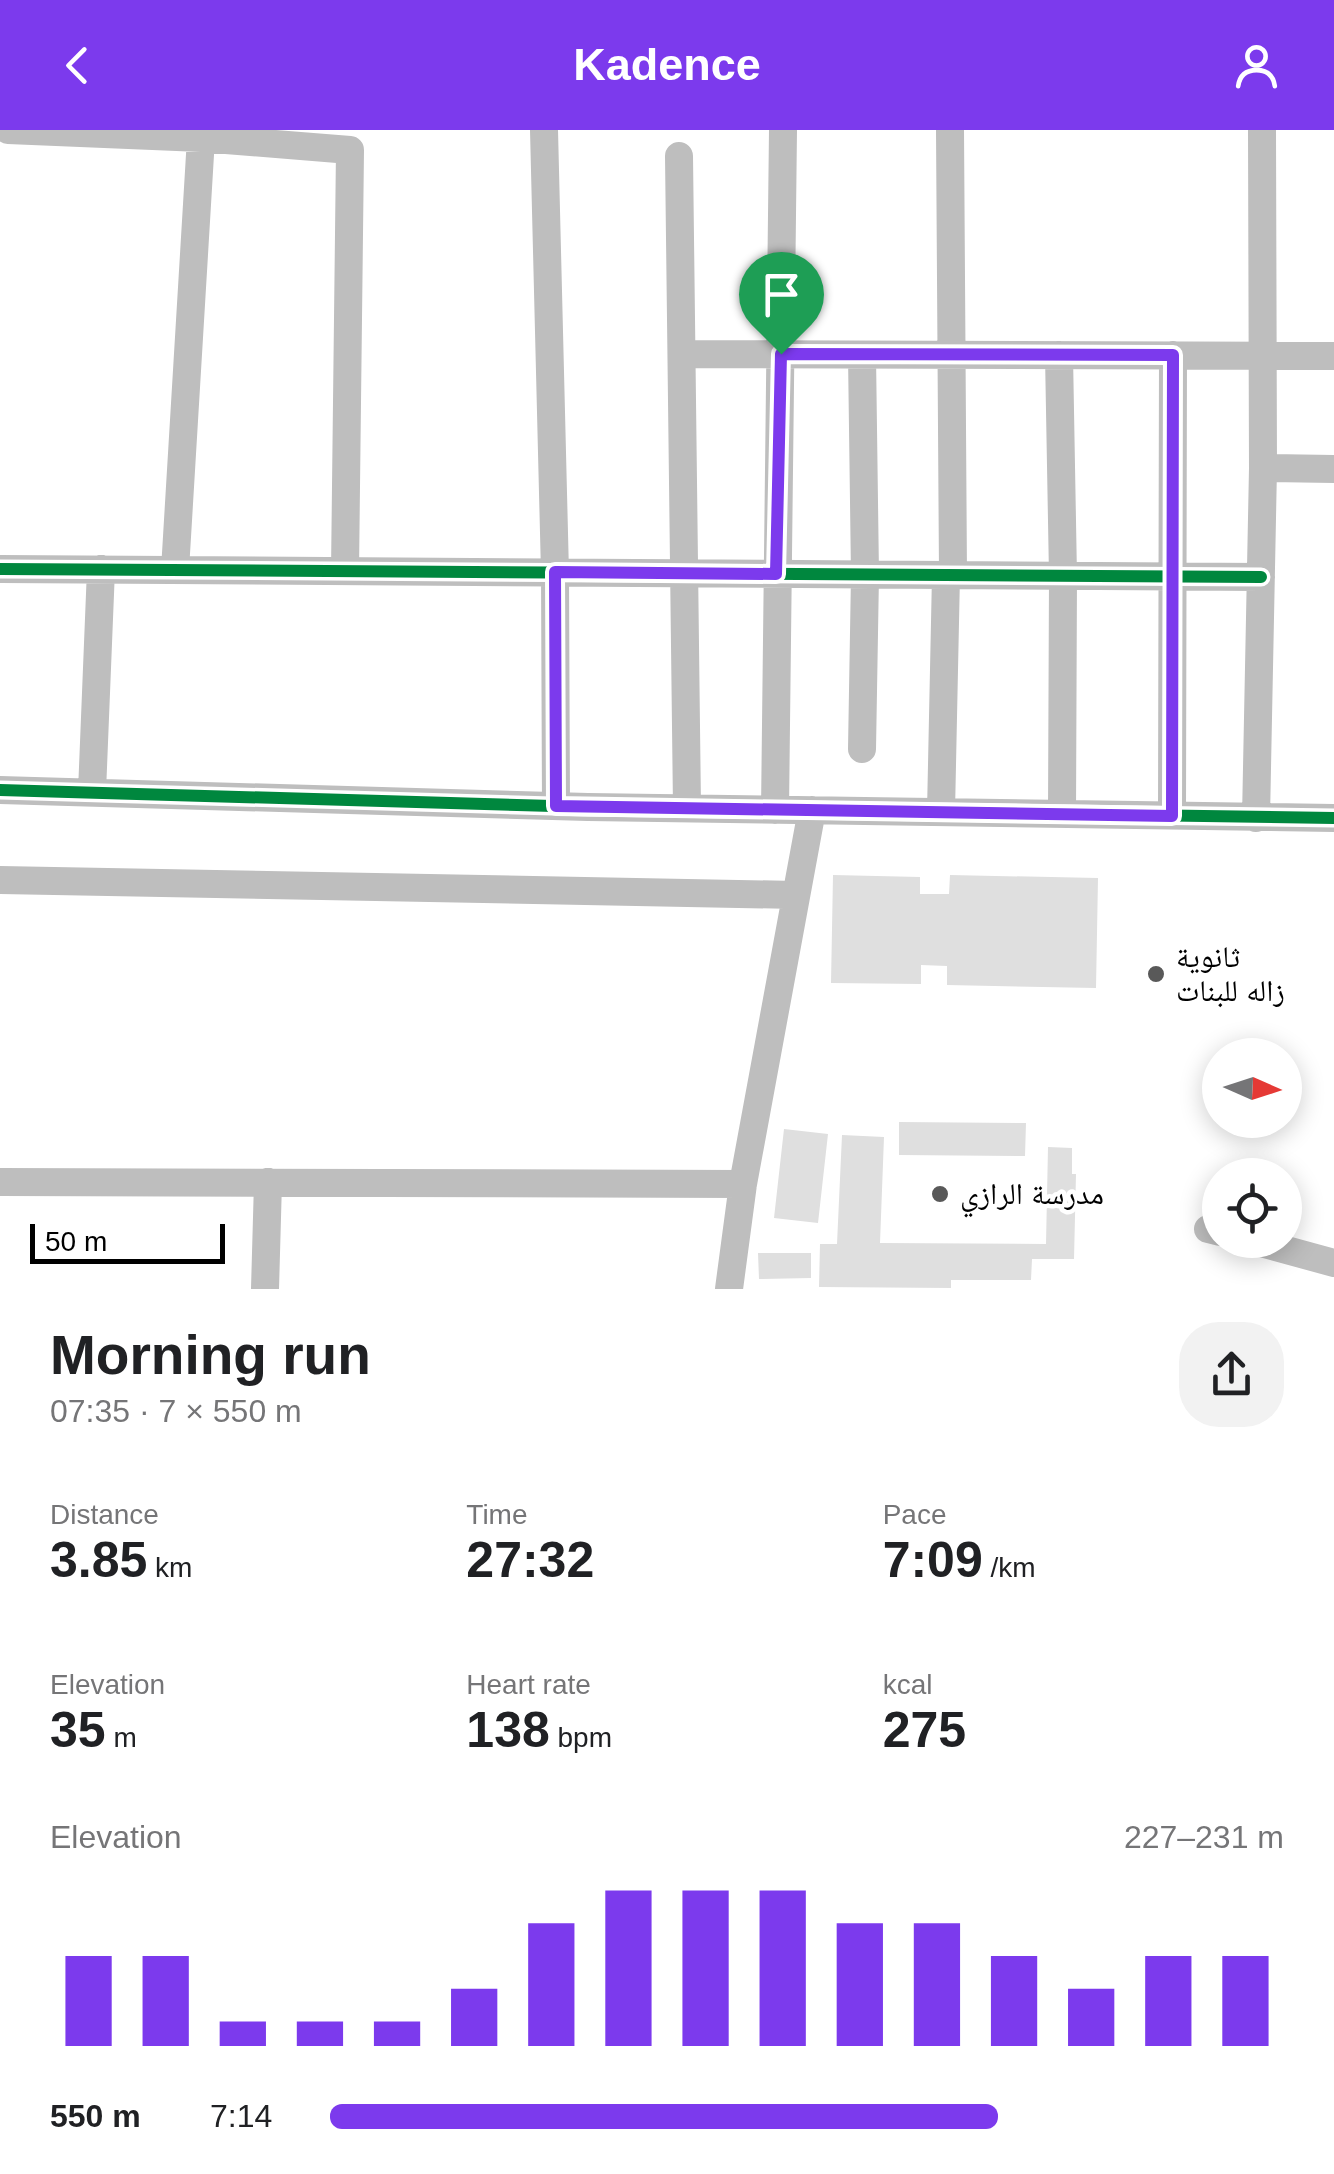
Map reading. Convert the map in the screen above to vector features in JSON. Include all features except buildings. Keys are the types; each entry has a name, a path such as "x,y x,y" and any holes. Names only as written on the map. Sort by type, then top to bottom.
{"street":[{"path":"8,130 278,137 350,150 345,571"},
{"path":"544,130 555,572 556,806"},
{"path":"775,810 783,130"},
{"path":"941,812 952,355 950,130"},
{"path":"1256,818 1263,468 1262,130"},
{"path":"174,570 201,138"},
{"path":"679,156 687,808"},
{"path":"684,354 1334,356"},
{"path":"862,354 862,749"},
{"path":"1059,354 1064,576 1062,814"},
{"path":"1172,816 1173,355"},
{"path":"1263,468 1334,469"},
{"path":"0,569 1261,577"},
{"path":"92,792 101,569"},
{"path":"0,790 556,806 1334,818"},
{"path":"729,1289 743,1184 812,810"},
{"path":"0,880 796,895"},
{"path":"0,1182 743,1184"},
{"path":"265,1289 268,1182"},
{"path":"1302,1254 1334,1263"}],"cycle path":[{"path":"0,569 1261,577"},
{"path":"0,790 588,807 1334,818"}],"place":[{"name":"ثانوية زاله للبنات","path":"1156,974"},
{"name":"مدرسة الرازي","path":"940,1194"}],"route":[{"path":"781,354 1173,355 1172,816 556,806 555,572 776,574 781,354"}]}
